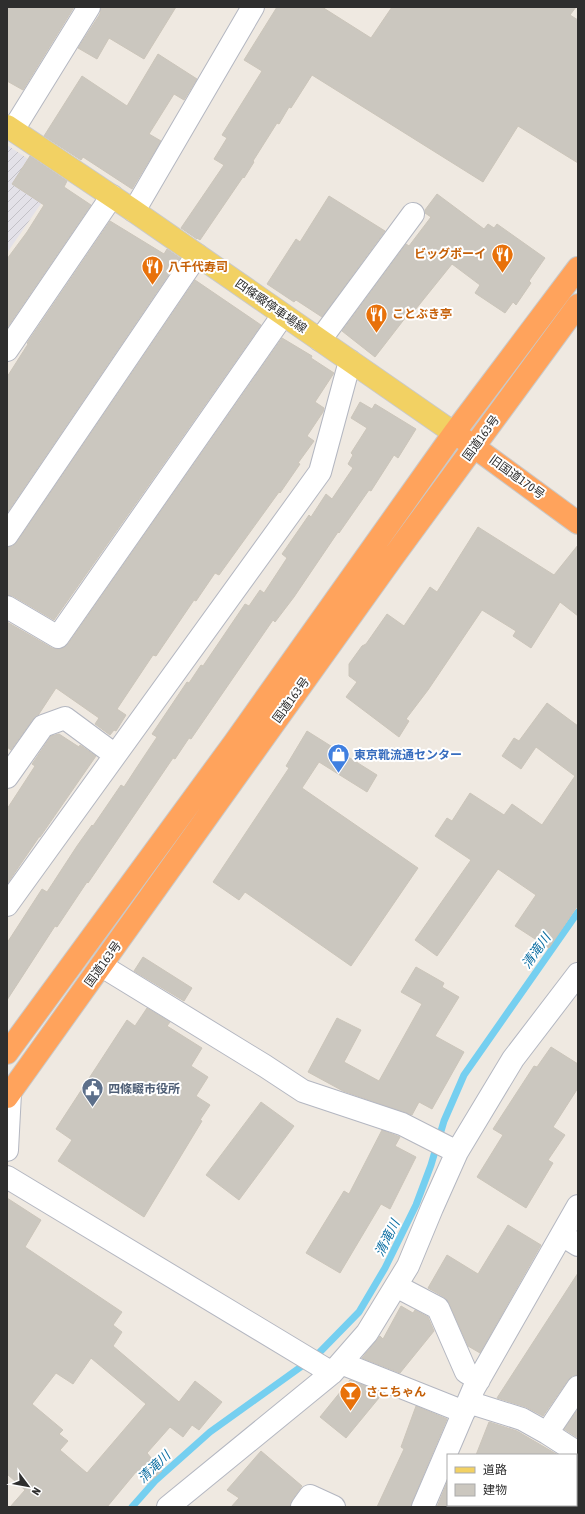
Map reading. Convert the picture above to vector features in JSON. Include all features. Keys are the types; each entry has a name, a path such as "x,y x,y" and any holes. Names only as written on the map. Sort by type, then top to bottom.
{"highway":[{"name":"国道163号","path":"7,1053 234,743 454,433 578,268"},
{"name":"国道163号","path":"8,1094 102,966 393,557 578,305"},
{"name":"旧国道170号","path":"454,433 475,446 578,523"}],"main road":[{"name":"四條畷停車場線","path":"10,128 134,211 454,433"}],"street":[{"path":"10,128 89,7"},
{"path":"134,211 253,7"},
{"path":"7,350 112,196"},
{"path":"320,340 413,214"},
{"path":"7,535 197,255"},
{"path":"7,607 58,637 283,315"},
{"path":"7,905 320,472 350,361"},
{"path":"7,778 43,726 65,718 115,755"},
{"path":"102,966 303,1091 402,1124 454,1151"},
{"path":"168,1507 331,1368 367,1333 408,1266 454,1151 513,1060 578,974"},
{"path":"7,1150 8,1094"},
{"path":"7,1177 303,1356 331,1368 466,1407 522,1419 547,1432 578,1453"},
{"path":"423,1507 479,1380 570,1240 578,1206"},
{"path":"396,1286 438,1308 466,1372 479,1380"},
{"path":"547,1432 578,1387"},
{"path":"302,1507 310,1496 334,1507"}],"shaded area":[{"path":"7,145 58,179 7,253"}],"building":[{"path":"7,7 74,7 23,90 7,81"},
{"path":"101,7 176,7 144,59 109,38 97,59 78,48 100,14"},
{"path":"277,7 322,7 371,38 392,7 576,7 570,15 578,20 578,163 518,126 483,182 312,75 291,108 289,107 279,124 277,123 244,178 243,177 200,240 197,239 181,228 224,165 214,159 227,138 222,135 262,71 244,60"},
{"path":"158,54 197,79 184,100 174,94 149,134 161,141 132,189 83,157 81,160 44,136 82,76 127,106"},
{"path":"30,156 67,181 64,187 91,205 7,328 7,259 27,232 44,205 12,184"},
{"path":"437,194 484,229 488,224 494,228 497,224 545,258 529,281 531,283 516,305 513,302 505,313 475,293 480,285 452,264 411,315 409,313 375,357 342,331 406,244 409,246 431,217 425,213 425,210"},
{"path":"329,196 385,231 322,317 296,300 294,302 267,284 296,239 300,242"},
{"path":"110,221 164,254 167,249 180,258 7,513 7,377 28,344 27,343"},
{"path":"195,280 261,325 54,620 13,596 7,595 7,547 13,546 17,542"},
{"path":"282,338 312,356 311,358 334,373 315,402 324,408 323,412 307,436 314,441 298,463 300,464 219,575 215,573 196,601 194,600 156,656 153,655 117,709 126,715 116,731 114,730 110,735 95,724 99,718 56,688 39,714 33,719 11,750 7,747 7,622 52,648 63,648 68,644"},
{"path":"360,402 372,409 375,404 416,429 398,458 394,455 371,491 369,490 339,533 338,532 294,597 275,622 273,620 191,739 189,738 175,759 173,758 88,883 87,882 57,927 55,926 7,1000 7,943 42,889 47,892 77,846 92,825 93,826 121,785 124,787 157,737 152,734 187,682 189,683 201,665 203,666 245,604 249,606 260,590 264,593 287,558 282,554 309,515 311,517 326,494 332,499 353,468 348,464 353,455 351,453 367,428 351,418"},
{"path":"478,527 554,575 578,545 578,616 560,602 531,648 513,636 516,631 482,610 428,690 406,719 409,721 399,737 346,697 357,682 349,676 349,664 362,646 366,644 387,614 404,626 430,587 437,592"},
{"path":"547,703 578,726 578,905 549,948 515,926 536,895 498,869 437,956 415,940 471,860 435,836 447,818 452,821 470,793 504,815 512,804 542,825 575,776 536,747 521,769 502,756 514,738 519,741"},
{"path":"307,731 377,775 367,792 319,762 302,788 418,868 351,966 245,892 239,900 213,882 289,768 286,766"},
{"path":"59,734 79,747 80,745 96,756 7,884 7,809 35,766 32,764 51,736"},
{"path":"143,957 192,988 184,1001 134,971"},
{"path":"416,967 444,983 442,987 459,997 435,1036 464,1052 432,1109 419,1102 412,1115 343,1091 308,1072 337,1018 361,1030 344,1062 379,1081 422,1004 401,992"},
{"path":"147,1008 170,1022 167,1026 202,1048 191,1066 208,1077 196,1096 210,1105 200,1120 202,1121 144,1217 58,1161 72,1140 56,1129 127,1020 135,1026"},
{"path":"551,1047 578,1064 578,1088 553,1127 565,1135 548,1160 553,1163 526,1208 477,1177 503,1135 493,1129 534,1066 537,1067"},
{"path":"261,1102 294,1126 239,1200 206,1175"},
{"path":"382,1130 400,1137 395,1146 416,1157 390,1209 381,1204 340,1273 306,1253 344,1191 349,1194"},
{"path":"7,1198 41,1220 25,1247 122,1312 113,1325 122,1332 113,1346 179,1402 195,1381 222,1402 199,1430 192,1425 183,1437 170,1427 147,1453 162,1471 147,1484 136,1472 107,1507 10,1507 25,1490 7,1474","holes":["91,1358 146,1404 87,1473 60,1450 68,1441 59,1434 63,1430 32,1404 56,1373 73,1384"]},
{"path":"508,1225 541,1245 480,1353 468,1346 449,1303 444,1297 428,1288 447,1255 478,1274"},
{"path":"578,1273 578,1375 572,1376 568,1380 543,1416 526,1407 497,1398"},
{"path":"401,1306 413,1313 415,1310 428,1317 434,1331 400,1373 362,1358 380,1336 383,1339"},
{"path":"350,1380 383,1393 346,1438 320,1417"},
{"path":"416,1406 447,1419 411,1507 377,1507 404,1449 401,1447"},
{"path":"578,1409 578,1438 564,1429"},
{"path":"489,1422 517,1431 556,1454 476,1454"},
{"path":"261,1451 302,1486 292,1500 290,1507 231,1507 239,1498 227,1490"},
{"path":"447,1482 448,1507 437,1507"}],"waterway":[{"name":"清滝川","path":"132,1507 155,1481 210,1432 316,1356 359,1312 385,1268 416,1205 431,1165 444,1121 464,1075 578,912"}],"place":[{"name":"ビッグボーイ","path":"502,274"},
{"name":"八千代寿司","path":"153,286"},
{"name":"ことぶき亭","path":"377,334"},
{"name":"東京靴流通センター","path":"338,774"},
{"name":"四條畷市役所","path":"93,1108"},
{"name":"さこちゃん","path":"350,1412"}]}
